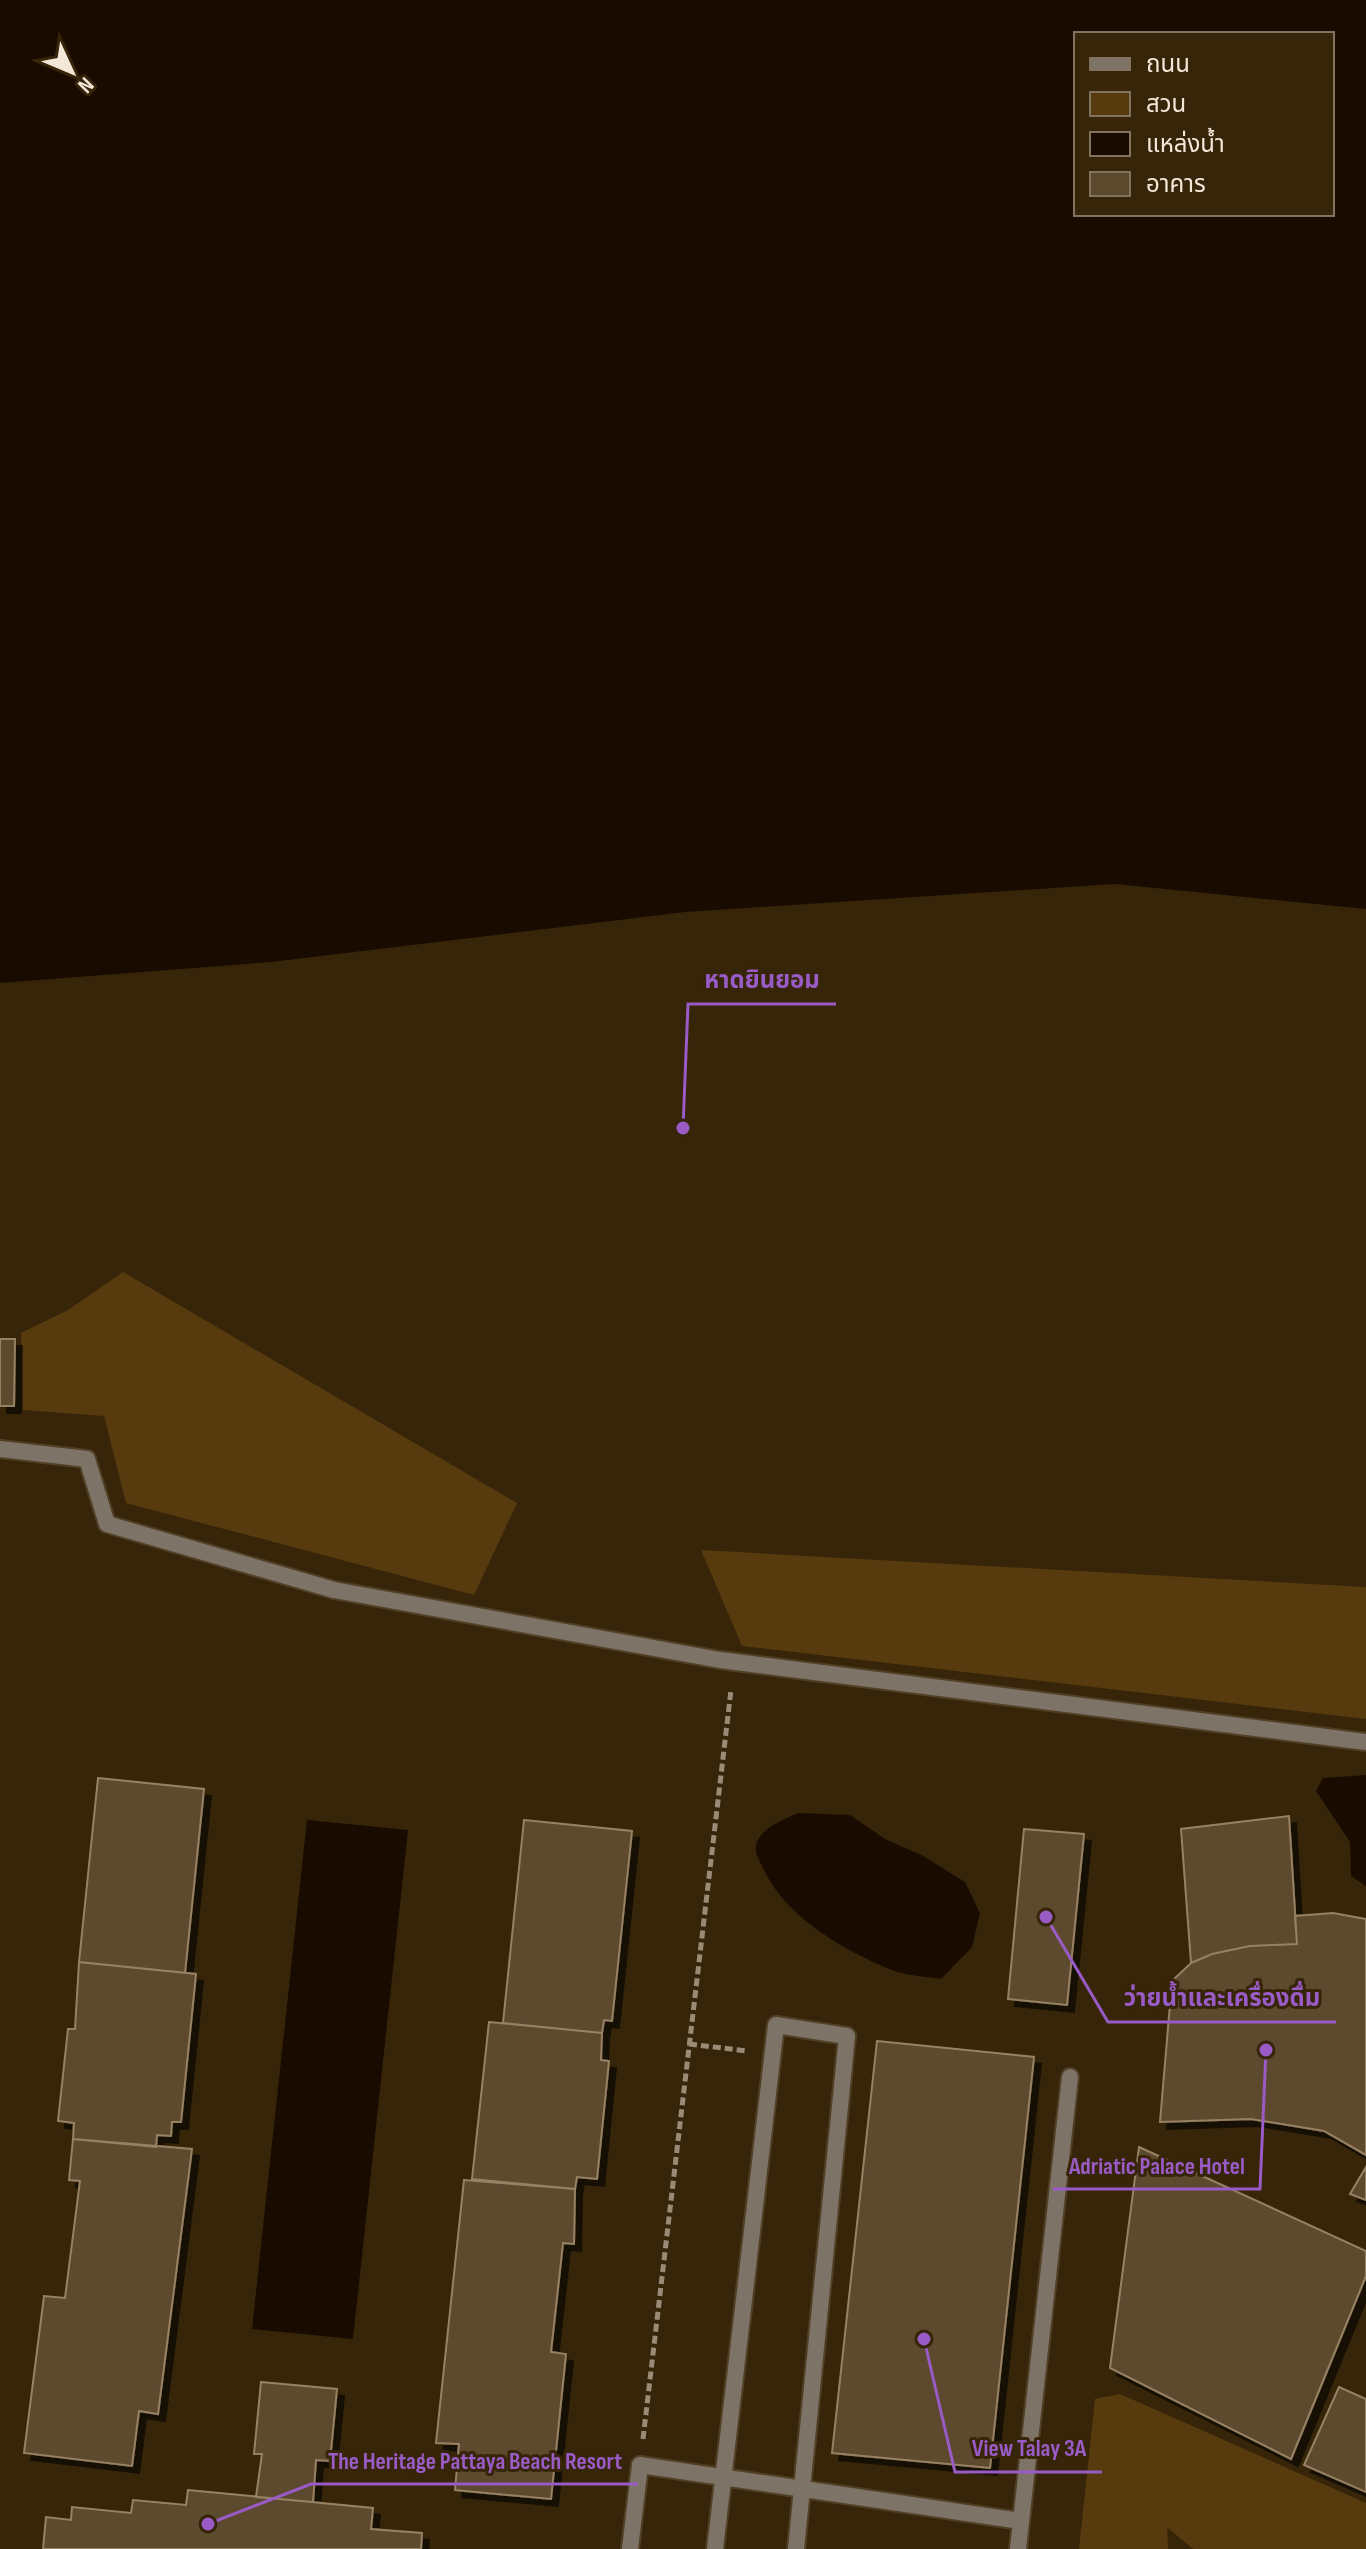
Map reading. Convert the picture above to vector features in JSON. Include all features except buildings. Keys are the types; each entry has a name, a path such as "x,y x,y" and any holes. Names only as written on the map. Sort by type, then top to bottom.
{"street":[{"path":"0,1449 87,1459 107,1524 334,1590 720,1660 1366,1742"},
{"path":"715,2549 776,2025 847,2036 796,2549"},
{"path":"1018,2549 1070,2077"},
{"path":"630,2549 640,2465 1021,2521"}],"path":[{"path":"640,2465 729,1701"},
{"path":"689,2044 772,2053"}],"green space":[{"path":"123,1272 517,1503 474,1595 126,1503 104,1416 23,1410 21,1333 68,1310"},
{"path":"701,1550 1366,1587 1366,1719 742,1646"},
{"path":"1120,2394 1366,2503 1366,2549 1193,2549 1167,2527 1168,2549 1079,2549 1095,2399"}],"water":[{"path":"0,0 1366,0 1366,909 1115,884 685,912 271,962 0,983"},
{"path":"1366,1775 1366,1886 1351,1876 1350,1842 1316,1791 1323,1778"},
{"path":"798,1813 850,1815 885,1839 923,1856 965,1882 980,1913 972,1947 941,1979 892,1970 853,1952 816,1929 784,1900 771,1883 756,1852 757,1843 765,1831"},
{"path":"307,1820 408,1830 353,2339 252,2329"}],"place":[{"name":"หาดยินยอม","path":"683,1128"},
{"name":"ว่ายน้ำและเครื่องดื่ม","path":"1046,1917"},
{"name":"Adriatic Palace Hotel","path":"1266,2050"},
{"name":"View Talay 3A","path":"924,2339"},
{"name":"The Heritage Pattaya Beach Resort","path":"208,2524"}]}
